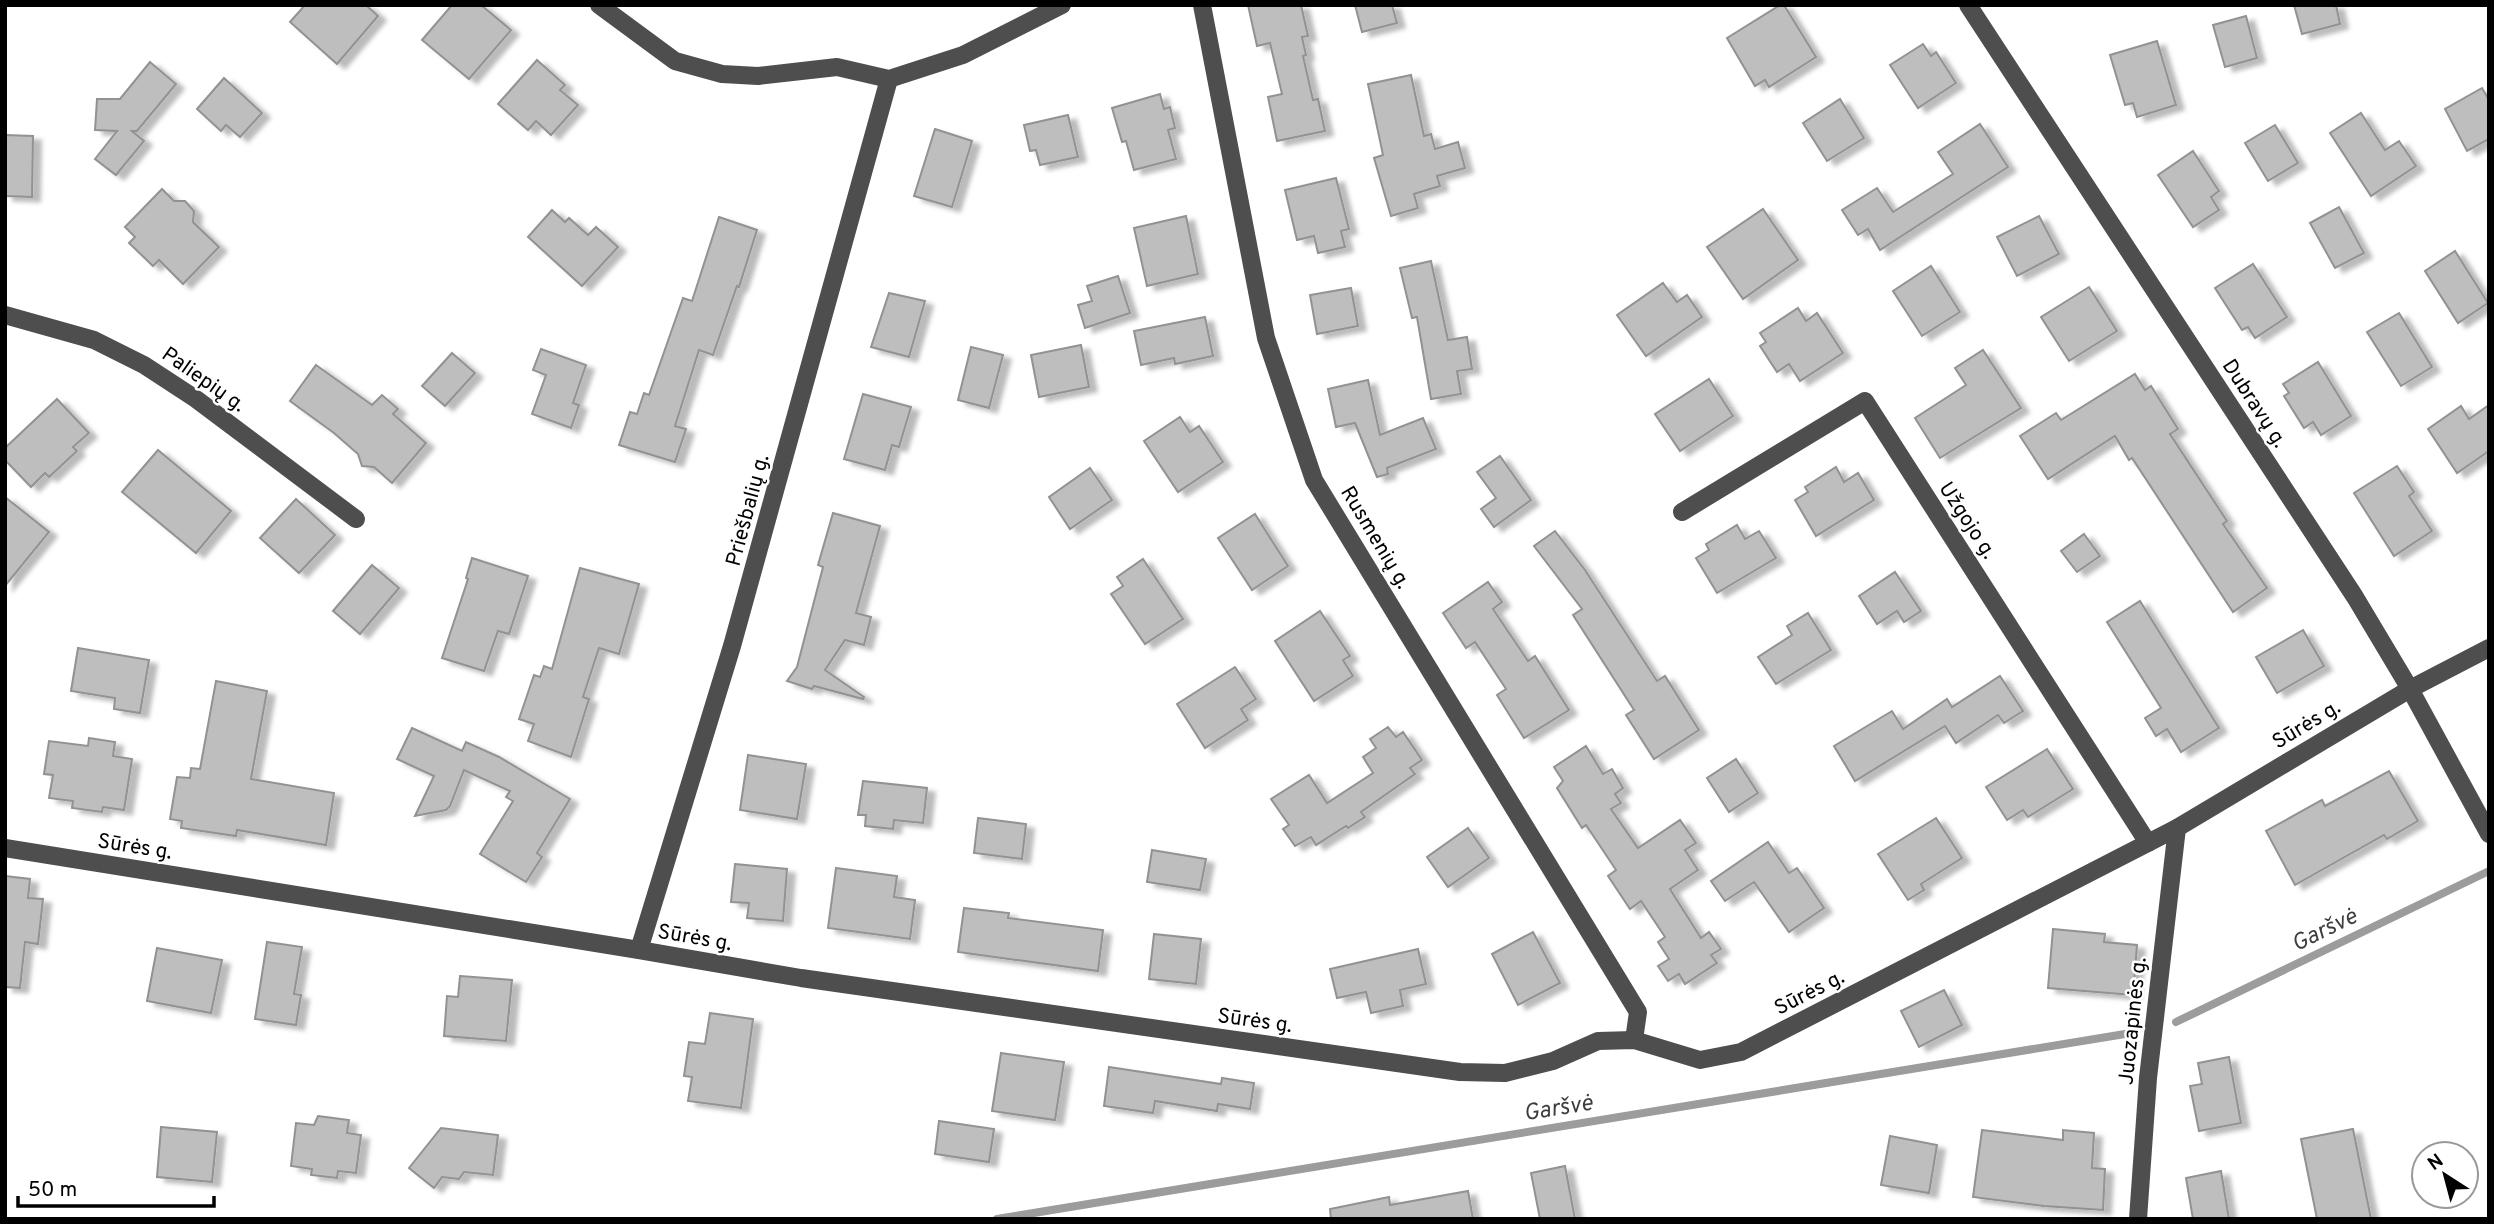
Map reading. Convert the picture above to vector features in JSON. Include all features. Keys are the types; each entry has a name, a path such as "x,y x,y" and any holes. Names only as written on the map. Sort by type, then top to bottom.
{"street":[{"path":"599,5 675,61 722,74 758,76 837,66 890,79 963,55 1062,5"},
{"name":"Rusmenių g.","path":"1202,5 1266,338 1314,480 1637,1012 1634,1040"},
{"name":"Dubravų g.","path":"1968,5 2355,597 2410,689 2489,834"},
{"name":"Priešbalių g.","path":"639,950 733,646 890,79"},
{"name":"Paliepių g.","path":"5,315 94,340 144,365 196,399 356,519"},
{"name":"Užgojo g.","path":"1682,512 1865,401 2148,843"},
{"name":"Sūrės g.","path":"5,848 801,978 1460,1072 1505,1073 1553,1061 1598,1041 1634,1040 1700,1060 1741,1052 2148,843 2410,689 2489,648"},
{"name":"Juozapinės g.","path":"2138,1219 2148,1078 2176,828"}],"building":[{"path":"305,5 366,5 378,16 337,64 290,22"},
{"path":"452,5 481,5 511,30 469,79 422,40"},
{"path":"1248,5 1301,5 1308,36 1302,37 1306,55 1303,56 1313,100 1318,99 1325,131 1277,141 1268,97 1282,94 1270,43 1257,46"},
{"path":"1355,5 1392,5 1397,23 1362,32"},
{"path":"1784,5 1816,57 1769,87 1765,80 1755,86 1727,38"},
{"path":"2294,5 2336,5 2340,24 2302,34"},
{"path":"2246,16 2257,58 2225,67 2213,25"},
{"path":"2157,41 2176,105 2137,117 2133,103 2125,105 2110,55"},
{"path":"1923,44 1931,56 1936,52 1956,83 1918,108 1890,65"},
{"path":"537,60 565,85 560,90 578,105 551,135 536,121 528,130 498,104"},
{"path":"150,62 176,84 137,131 132,131 144,141 116,175 95,159 117,131 95,130 97,99 120,99"},
{"path":"1411,75 1424,136 1431,134 1435,149 1458,142 1465,168 1437,176 1440,186 1414,194 1418,208 1391,216 1374,158 1383,155 1368,84"},
{"path":"224,78 262,113 240,137 226,125 221,131 197,109"},
{"path":"2482,88 2489,100 2489,139 2467,151 2445,109"},
{"path":"1160,94 1164,109 1170,107 1175,128 1168,130 1176,159 1134,170 1126,141 1122,142 1112,108"},
{"path":"1840,99 1864,138 1827,161 1803,123"},
{"path":"2361,113 2385,150 2399,141 2416,166 2371,196 2330,133"},
{"path":"1068,115 1078,157 1040,165 1036,150 1030,151 1024,125"},
{"path":"1980,124 2008,167 1880,250 1868,229 1858,235 1842,210 1877,188 1893,212 1953,174 1938,152"},
{"path":"2275,125 2298,163 2268,181 2245,143"},
{"path":"935,129 972,141 952,207 914,196"},
{"path":"5,135 33,136 32,197 5,196"},
{"path":"2193,151 2219,191 2211,197 2219,210 2193,227 2158,175"},
{"path":"1336,178 1349,229 1341,231 1345,247 1318,253 1314,236 1297,240 1285,190"},
{"path":"162,189 174,201 185,201 194,211 193,222 219,247 183,284 159,260 153,266 129,243 135,237 125,227"},
{"path":"2339,207 2364,253 2335,268 2310,223"},
{"path":"1763,209 1798,260 1743,299 1707,247"},
{"path":"552,210 565,222 569,218 588,235 596,227 618,247 582,286 528,237"},
{"path":"1186,216 1198,274 1147,286 1134,228"},
{"path":"2039,216 2059,254 2017,276 1997,237"},
{"path":"719,217 757,230 713,355 699,350 675,426 686,429 675,462 619,445 630,412 637,414 644,393 649,395 683,298 692,301"},
{"path":"2455,251 2488,303 2458,323 2425,271"},
{"path":"1431,261 1448,340 1467,337 1472,369 1457,371 1461,394 1431,399 1417,317 1412,318 1400,268"},
{"path":"2253,264 2287,317 2255,338 2248,327 2242,330 2215,288"},
{"path":"1931,266 1960,312 1922,336 1893,291"},
{"path":"1118,276 1130,313 1085,328 1078,305 1092,301 1087,286"},
{"path":"1663,283 1677,302 1687,295 1702,317 1646,356 1617,315"},
{"path":"2089,287 2117,331 2069,361 2041,317"},
{"path":"1351,288 1358,326 1317,334 1310,295"},
{"path":"889,293 925,301 909,357 871,347"},
{"path":"1798,308 1806,321 1817,313 1843,353 1800,381 1789,364 1777,372 1760,346 1766,342 1760,333"},
{"path":"2399,313 2432,367 2401,386 2367,332"},
{"path":"1205,317 1213,356 1175,364 1174,358 1141,365 1134,331"},
{"path":"1081,345 1089,387 1039,397 1031,355"},
{"path":"971,347 1003,355 989,408 958,400"},
{"path":"541,349 586,365 573,403 579,405 571,428 532,414 546,375 533,370"},
{"path":"1983,350 2021,408 1940,458 1915,418 1966,385 1955,368"},
{"path":"452,353 475,373 445,406 422,386"},
{"path":"2318,362 2351,416 2321,435 2313,422 2304,428 2284,396 2289,393 2283,384"},
{"path":"316,365 372,405 382,395 398,409 393,414 426,443 392,483 374,467 362,466 358,454 290,401"},
{"path":"2135,374 2145,390 2151,386 2178,429 2170,434 2227,521 2223,524 2267,588 2233,612 2115,436 2048,479 2020,436 2056,413 2061,420"},
{"path":"1709,379 1733,416 1680,451 1655,414"},
{"path":"1368,380 1380,435 1423,418 1436,449 1387,468 1388,474 1377,477 1355,423 1336,427 1328,389"},
{"path":"863,394 911,407 899,447 892,445 885,470 844,459"},
{"path":"57,399 89,433 73,447 77,451 49,477 45,473 31,487 5,460 5,448"},
{"path":"2489,405 2489,451 2457,473 2428,429 2461,406 2469,419"},
{"path":"1180,417 1190,432 1199,426 1223,462 1178,492 1144,441"},
{"path":"158,450 231,511 196,553 122,492"},
{"path":"1500,456 1531,500 1494,527 1481,509 1496,498 1477,472"},
{"path":"2397,466 2414,492 2409,496 2432,531 2394,556 2354,493"},
{"path":"1836,467 1844,482 1858,473 1874,500 1816,536 1795,500 1808,492 1805,487"},
{"path":"1090,468 1112,500 1070,529 1049,497"},
{"path":"5,497 49,532 5,586"},
{"path":"296,499 335,535 299,573 260,538"},
{"path":"833,513 880,526 856,613 871,617 864,645 845,640 825,670 864,697 863,699 787,681 797,667 823,567 818,565"},
{"path":"1255,514 1288,566 1252,590 1218,538"},
{"path":"1737,525 1745,539 1759,531 1776,558 1717,593 1696,558 1709,550 1706,544"},
{"path":"1555,531 1585,570 1657,681 1665,676 1699,730 1654,759 1626,715 1634,710 1573,615 1582,609 1534,546"},
{"path":"2084,534 2100,556 2077,572 2061,551"},
{"path":"472,558 528,576 509,634 498,631 484,671 442,658 468,579 466,578"},
{"path":"1143,559 1183,619 1145,644 1111,594 1123,586 1117,577"},
{"path":"372,565 399,588 360,634 333,611"},
{"path":"580,568 639,584 619,654 599,648 583,697 589,699 571,757 528,741 534,724 519,719 534,675 540,677 544,666 552,669"},
{"path":"1895,572 1921,611 1904,622 1897,611 1877,624 1859,596"},
{"path":"1488,582 1502,602 1493,609 1528,661 1535,656 1569,710 1524,738 1497,695 1506,689 1475,642 1466,648 1443,613"},
{"path":"2140,601 2219,728 2181,752 2167,729 2156,736 2145,718 2161,708 2107,622"},
{"path":"1320,611 1350,656 1343,660 1353,676 1314,701 1275,641"},
{"path":"1808,613 1831,650 1776,684 1758,657 1792,635 1787,626"},
{"path":"2303,630 2324,666 2277,693 2256,657"},
{"path":"78,648 149,660 140,713 114,709 115,698 71,691"},
{"path":"1235,667 1256,699 1241,709 1248,720 1205,748 1177,704"},
{"path":"2000,676 2023,711 2004,723 1998,715 1956,743 1945,726 1855,781 1834,746 1892,711 1903,729 1947,699 1952,707"},
{"path":"216,681 267,691 251,779 334,793 326,845 237,830 236,836 181,828 182,821 170,819 177,777 190,778 191,768 200,769"},
{"path":"1388,727 1396,737 1403,732 1422,760 1410,768 1415,774 1361,812 1365,817 1348,828 1346,826 1316,845 1311,837 1295,846 1283,829 1289,825 1271,799 1309,775 1327,803 1373,773 1363,757 1376,748 1370,739"},
{"path":"412,728 462,751 466,742 499,757 570,799 537,853 542,857 526,882 480,854 513,801 506,797 510,791 464,770 446,810 415,816 434,776 397,759"},
{"path":"89,738 115,742 113,756 132,759 124,810 103,807 102,812 72,808 73,801 49,798 53,775 44,774 49,741 88,746"},
{"path":"1586,746 1603,774 1612,769 1623,788 1615,794 1621,803 1611,809 1638,848 1680,820 1696,843 1685,850 1698,870 1670,889 1701,938 1709,932 1721,949 1711,955 1717,963 1685,984 1679,974 1668,981 1658,966 1669,959 1658,942 1665,937 1641,901 1630,909 1608,876 1616,870 1586,825 1582,828 1557,788 1563,781 1554,767"},
{"path":"2047,749 2073,789 2028,817 2023,810 2007,820 1986,787"},
{"path":"748,755 806,764 797,819 740,810"},
{"path":"1736,759 1758,793 1729,812 1707,778"},
{"path":"2389,771 2418,821 2387,839 2384,835 2295,885 2266,831 2322,800 2325,806"},
{"path":"863,781 927,788 923,823 894,820 893,829 865,826 866,815 858,815"},
{"path":"978,818 1026,824 1022,859 974,853"},
{"path":"1936,818 1962,858 1921,884 1924,890 1908,900 1878,854"},
{"path":"1468,828 1489,858 1448,887 1427,857"},
{"path":"1768,842 1789,873 1797,868 1824,908 1789,932 1754,882 1725,901 1711,881"},
{"path":"1152,850 1206,859 1200,890 1147,882"},
{"path":"735,864 787,869 783,921 747,918 749,903 731,902"},
{"path":"836,868 897,876 894,897 915,900 910,939 828,928"},
{"path":"5,876 30,879 28,898 43,899 38,944 25,942 20,988 5,987"},
{"path":"964,908 1009,913 1008,918 1103,930 1098,971 958,952"},
{"path":"2053,929 2105,934 2104,942 2137,945 2133,995 2048,988"},
{"path":"1533,932 1560,983 1518,1005 1492,954"},
{"path":"1154,934 1201,939 1196,984 1149,979"},
{"path":"267,942 302,947 294,994 301,995 296,1025 255,1019"},
{"path":"157,948 222,960 211,1013 147,1001"},
{"path":"1418,949 1426,984 1400,990 1403,1006 1371,1013 1366,992 1337,998 1330,969"},
{"path":"460,976 512,980 506,1041 444,1036 447,996 458,997"},
{"path":"1944,990 1962,1025 1919,1047 1901,1011"},
{"path":"710,1013 753,1019 741,1108 688,1101 692,1077 684,1076 689,1042 705,1044"},
{"path":"1001,1053 1064,1062 1055,1120 992,1111"},
{"path":"2229,1057 2241,1123 2199,1131 2190,1086 2202,1084 2198,1063"},
{"path":"1109,1067 1221,1084 1222,1078 1254,1083 1250,1109 1218,1104 1217,1111 1155,1101 1153,1113 1104,1106"},
{"path":"318,1116 349,1120 347,1133 361,1135 356,1173 338,1171 337,1178 311,1175 312,1169 291,1166 296,1123 314,1125"},
{"path":"939,1121 994,1129 989,1162 935,1154"},
{"path":"161,1127 217,1132 212,1182 157,1177"},
{"path":"441,1128 498,1135 493,1175 464,1172 459,1179 442,1177 434,1188 409,1168"},
{"path":"2353,1129 2371,1219 2317,1219 2301,1139"},
{"path":"1982,1130 2063,1140 2063,1130 2094,1133 2092,1168 2105,1169 2103,1210 1973,1197"},
{"path":"1890,1136 1937,1145 1929,1193 1881,1185"},
{"path":"1565,1166 1575,1219 1540,1219 1531,1173"},
{"path":"2221,1171 2229,1219 2193,1219 2186,1178"},
{"path":"1468,1191 1473,1219 1331,1219 1330,1209 1389,1197 1390,1205"}],"waterway":[{"name":"Garšvė","path":"2176,1022 2489,871"},
{"name":"Garšvė","path":"997,1219 2125,1034"}]}
